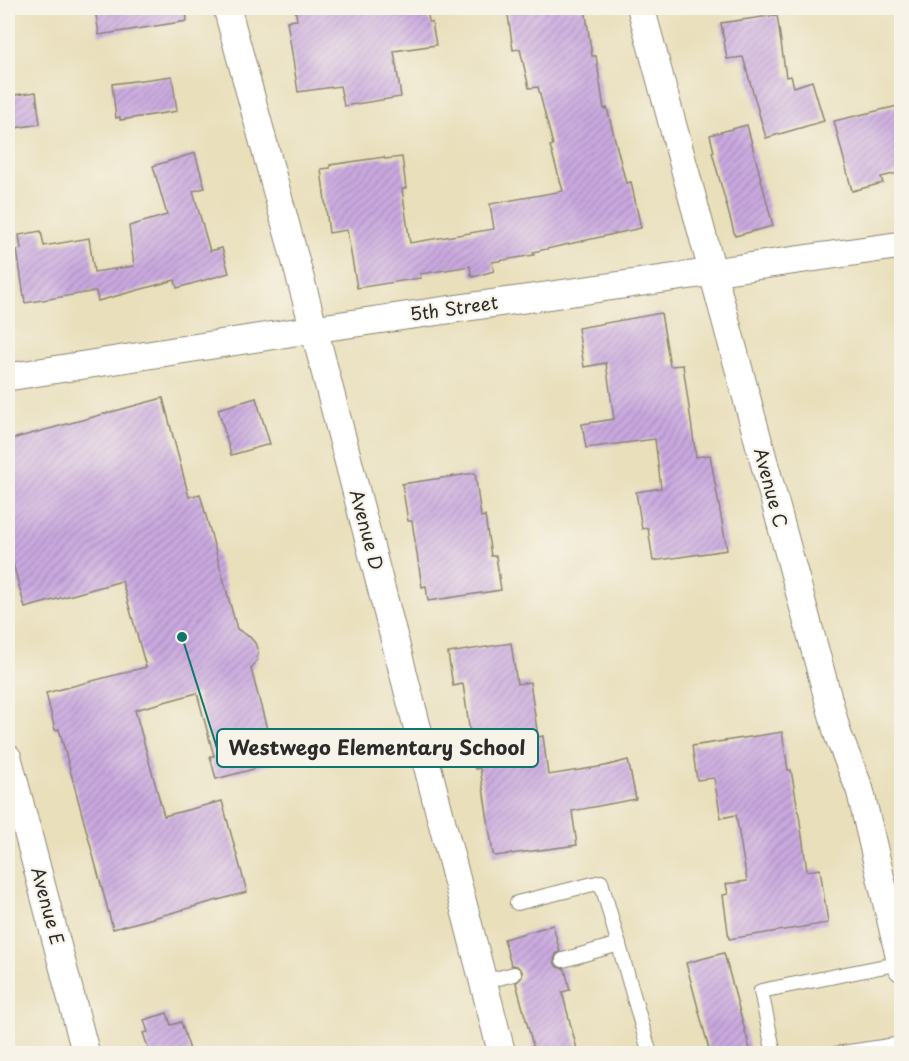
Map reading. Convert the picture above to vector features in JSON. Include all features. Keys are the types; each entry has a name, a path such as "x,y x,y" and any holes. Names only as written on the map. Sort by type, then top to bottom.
{"street":[{"name":"Avenue D","path":"226,8 314,329 502,1053"},
{"name":"Avenue C","path":"641,8 838,735 860,790 901,966"},
{"name":"5th Street","path":"8,377 314,329 902,245"},
{"name":"Avenue E","path":"8,758 86,1053"}],"lane":[{"path":"517,903 601,882 650,1053"},
{"path":"562,960 619,944"},
{"path":"774,1053 761,991 901,966"},
{"path":"483,982 514,974"},
{"path":"836,1053 902,1044"}],"building":[{"path":"95,8 186,8 187,21 99,35"},
{"path":"295,8 427,8 436,45 394,51 401,97 344,106 340,86 298,92 287,21 297,20"},
{"path":"507,8 585,8 592,56 596,56 604,109 607,108 626,183 631,182 641,228 533,252 534,255 492,262 494,271 473,277 470,266 420,274 421,278 357,288 347,230 329,233 321,169 330,168 330,165 384,157 385,159 402,157 406,188 402,189 410,243 494,229 490,204 563,191 550,146 553,145 538,87 529,88 520,49 513,50"},
{"path":"777,15 786,77 791,76 794,87 812,81 824,121 766,138 743,57 727,59 721,23"},
{"path":"172,76 177,111 120,120 120,117 116,118 112,84"},
{"path":"36,92 40,124 8,129 8,96"},
{"path":"902,105 902,172 881,177 883,183 852,191 834,121"},
{"path":"747,125 773,226 735,236 712,152 714,152 710,135"},
{"path":"195,153 205,188 193,191 210,251 222,248 229,273 177,288 175,280 98,301 96,291 25,303 17,250 21,249 19,235 41,231 44,246 89,238 94,272 134,266 129,226 167,215 153,166"},
{"path":"661,313 670,366 683,365 696,457 710,455 727,550 653,561 648,528 642,529 636,492 661,488 655,439 586,448 582,424 614,419 606,363 584,367 578,328"},
{"path":"163,398 189,497 200,494 237,629 250,637 258,651 257,660 251,669 276,763 216,779 210,756 214,756 197,693 135,710 164,816 222,801 247,892 113,929 59,729 55,730 46,693 146,667 122,581 25,608 8,545 8,440"},
{"path":"256,398 270,444 231,455 218,409"},
{"path":"475,473 481,517 485,516 491,556 496,556 501,590 428,601 426,586 422,587 412,521 408,521 402,484"},
{"path":"511,643 517,684 530,682 538,737 543,736 548,775 628,760 636,799 572,811 577,845 495,856 480,768 475,769 463,684 453,686 448,653"},
{"path":"782,732 788,770 791,770 807,871 820,869 828,923 729,939 723,895 728,894 726,884 747,881 736,815 721,818 714,778 697,780 692,746"},
{"path":"553,925 560,952 556,954 554,962 557,967 565,969 570,990 562,992 578,1053 535,1053 516,983 522,977 522,971 517,966 511,965 504,939"},
{"path":"724,953 751,1053 710,1053 686,963"},
{"path":"167,1013 171,1025 181,1022 191,1053 150,1053 143,1033 148,1032 144,1020"}],"place":[{"name":"Westwego Elementary School","path":"182,637"}]}
